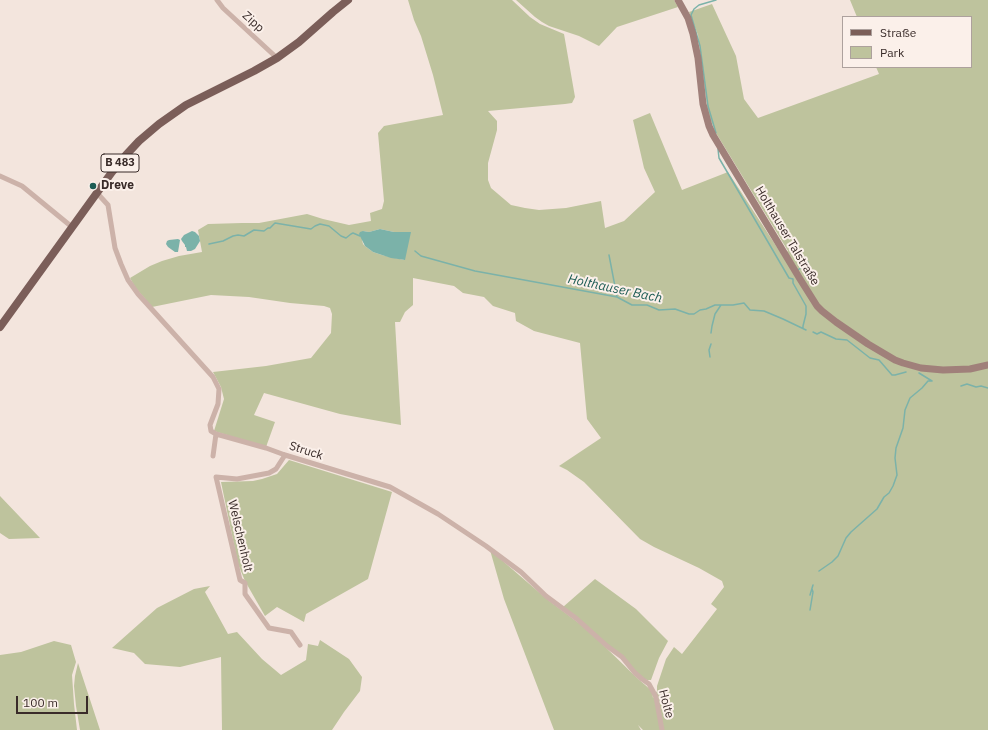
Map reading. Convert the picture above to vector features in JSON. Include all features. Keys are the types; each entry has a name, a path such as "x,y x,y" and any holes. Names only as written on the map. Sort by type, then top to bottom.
{"main road":[{"name":"B 483","path":"0,327 97,193 126,155 139,141 159,124 186,105 277,58 299,42 344,2"}],"street":[{"name":"Zipp","path":"217,0 223,8 277,58"},
{"name":"Holthauser Talstraße","path":"678,0 688,18 693,34 698,58 703,104 713,135 817,306 836,322 868,344 903,363 921,368 943,370 970,369 988,365"},
{"path":"0,176 22,186 72,227"},
{"path":"97,193 108,205 115,248 128,280 138,294 213,377 219,389 218,404 210,425 211,432 216,434 213,456"},
{"name":"Struck","path":"216,434 390,487 438,514 486,546 521,572 546,596 577,619 606,646 622,657 635,673 649,684"},
{"name":"Welschenholt","path":"286,456 276,469 268,473 237,478 216,478 240,580 245,583 245,594 270,628 291,632 300,645"},
{"name":"Holte","path":"649,684 656,697 662,730"}],"green space":[{"path":"408,0 512,0 540,24 564,34 575,97 572,103 488,111 497,121 497,130 488,163 488,180 491,188 511,205 539,210 566,208 601,201 605,228 624,221 655,192 644,168 633,120 650,113 682,190 728,172 782,255 788,251 716,133 708,114 698,35 689,12 712,4 736,56 744,99 758,118 879,74 876,68 972,68 972,16 857,16 850,0 988,0 988,730 643,730 638,725 641,730 554,730 504,599 490,550 548,600 594,636 652,691 653,698 657,691 657,686 666,659 674,647 682,654 717,609 711,604 724,587 722,581 640,539 584,482 559,466 601,438 587,419 580,343 534,331 516,321 515,313 493,306 484,297 463,293 454,286 413,278 413,305 405,312 400,322 395,322 401,425 340,414 264,393 254,415 275,422 266,447 214,431 224,399 221,387 213,372 266,366 311,358 331,333 332,314 330,308 249,297 211,295 152,307 135,287 130,278 150,266 162,261 202,252 198,230 208,224 259,223 307,214 349,225 371,221 370,213 382,209 384,201 378,133 384,126 443,115 421,36","holes":["380,229 394,232 410,232 404,260 373,252 363,244 362,240 363,231 369,232"]},
{"path":"516,0 674,0 678,7 617,27 599,46 579,36 549,26 535,17"},
{"path":"289,460 392,492 368,579 306,614 304,622 277,607 265,616 245,581 238,564 221,482 253,481 262,479 277,474"},
{"path":"0,496 40,538 9,539 0,533"},
{"path":"595,579 636,609 668,641 659,658 651,680 647,680 638,675 606,644 563,607"},
{"path":"210,586 205,592 228,634 237,632 262,659 281,675 306,660 308,644 318,646 320,640 349,659 362,677 360,691 332,730 222,730 221,657 180,667 145,664 134,653 112,648 157,608 194,589"},
{"path":"54,641 71,645 76,662 72,675 77,730 0,730 0,655 21,652"},
{"path":"78,663 100,730 80,730 74,686"}],"water":[{"path":"380,229 394,232 411,232 405,260 391,258 373,252 365,246 359,234 360,232 369,232"},
{"path":"192,231 199,236 200,241 195,249 187,251 181,239 184,235"},
{"path":"169,240 180,240 178,252 175,252 166,244"}],"waterway":[{"path":"716,0 699,5 694,9 691,15 700,46 708,106 716,133"},
{"path":"718,149 719,158 789,278 793,279 793,283 806,306 803,328"},
{"name":"Holthauser Bach","path":"209,244 223,241 233,236 244,236 254,230 264,231 275,223 311,229 320,224 329,226 341,236 346,238 353,233 360,236"},
{"name":"Holthauser Bach","path":"415,251 421,256 475,271 617,297 632,305 647,305 659,310 675,309 689,314 694,314 700,310 715,305 733,305 744,303 750,310 764,311 806,330"},
{"path":"609,255 617,297"},
{"path":"798,270 808,262"},
{"path":"711,333 715,314 721,305"},
{"name":"Holthauser Bach","path":"813,332 817,334 821,332 836,339 847,340 870,358 879,360 892,375 906,372"},
{"path":"710,357 709,350 711,344"},
{"name":"Holthauser Bach","path":"919,373 932,381"},
{"path":"819,571 838,556 846,538 877,509 884,497 889,493 897,475 895,458 896,448 903,428 905,410 910,398 928,381 932,381"},
{"path":"961,386 967,384 976,387 981,386 988,388"},
{"path":"810,595 813,585"},
{"path":"810,610 813,592 812,589"}],"place":[{"name":"Dreve","path":"93,186"}]}
